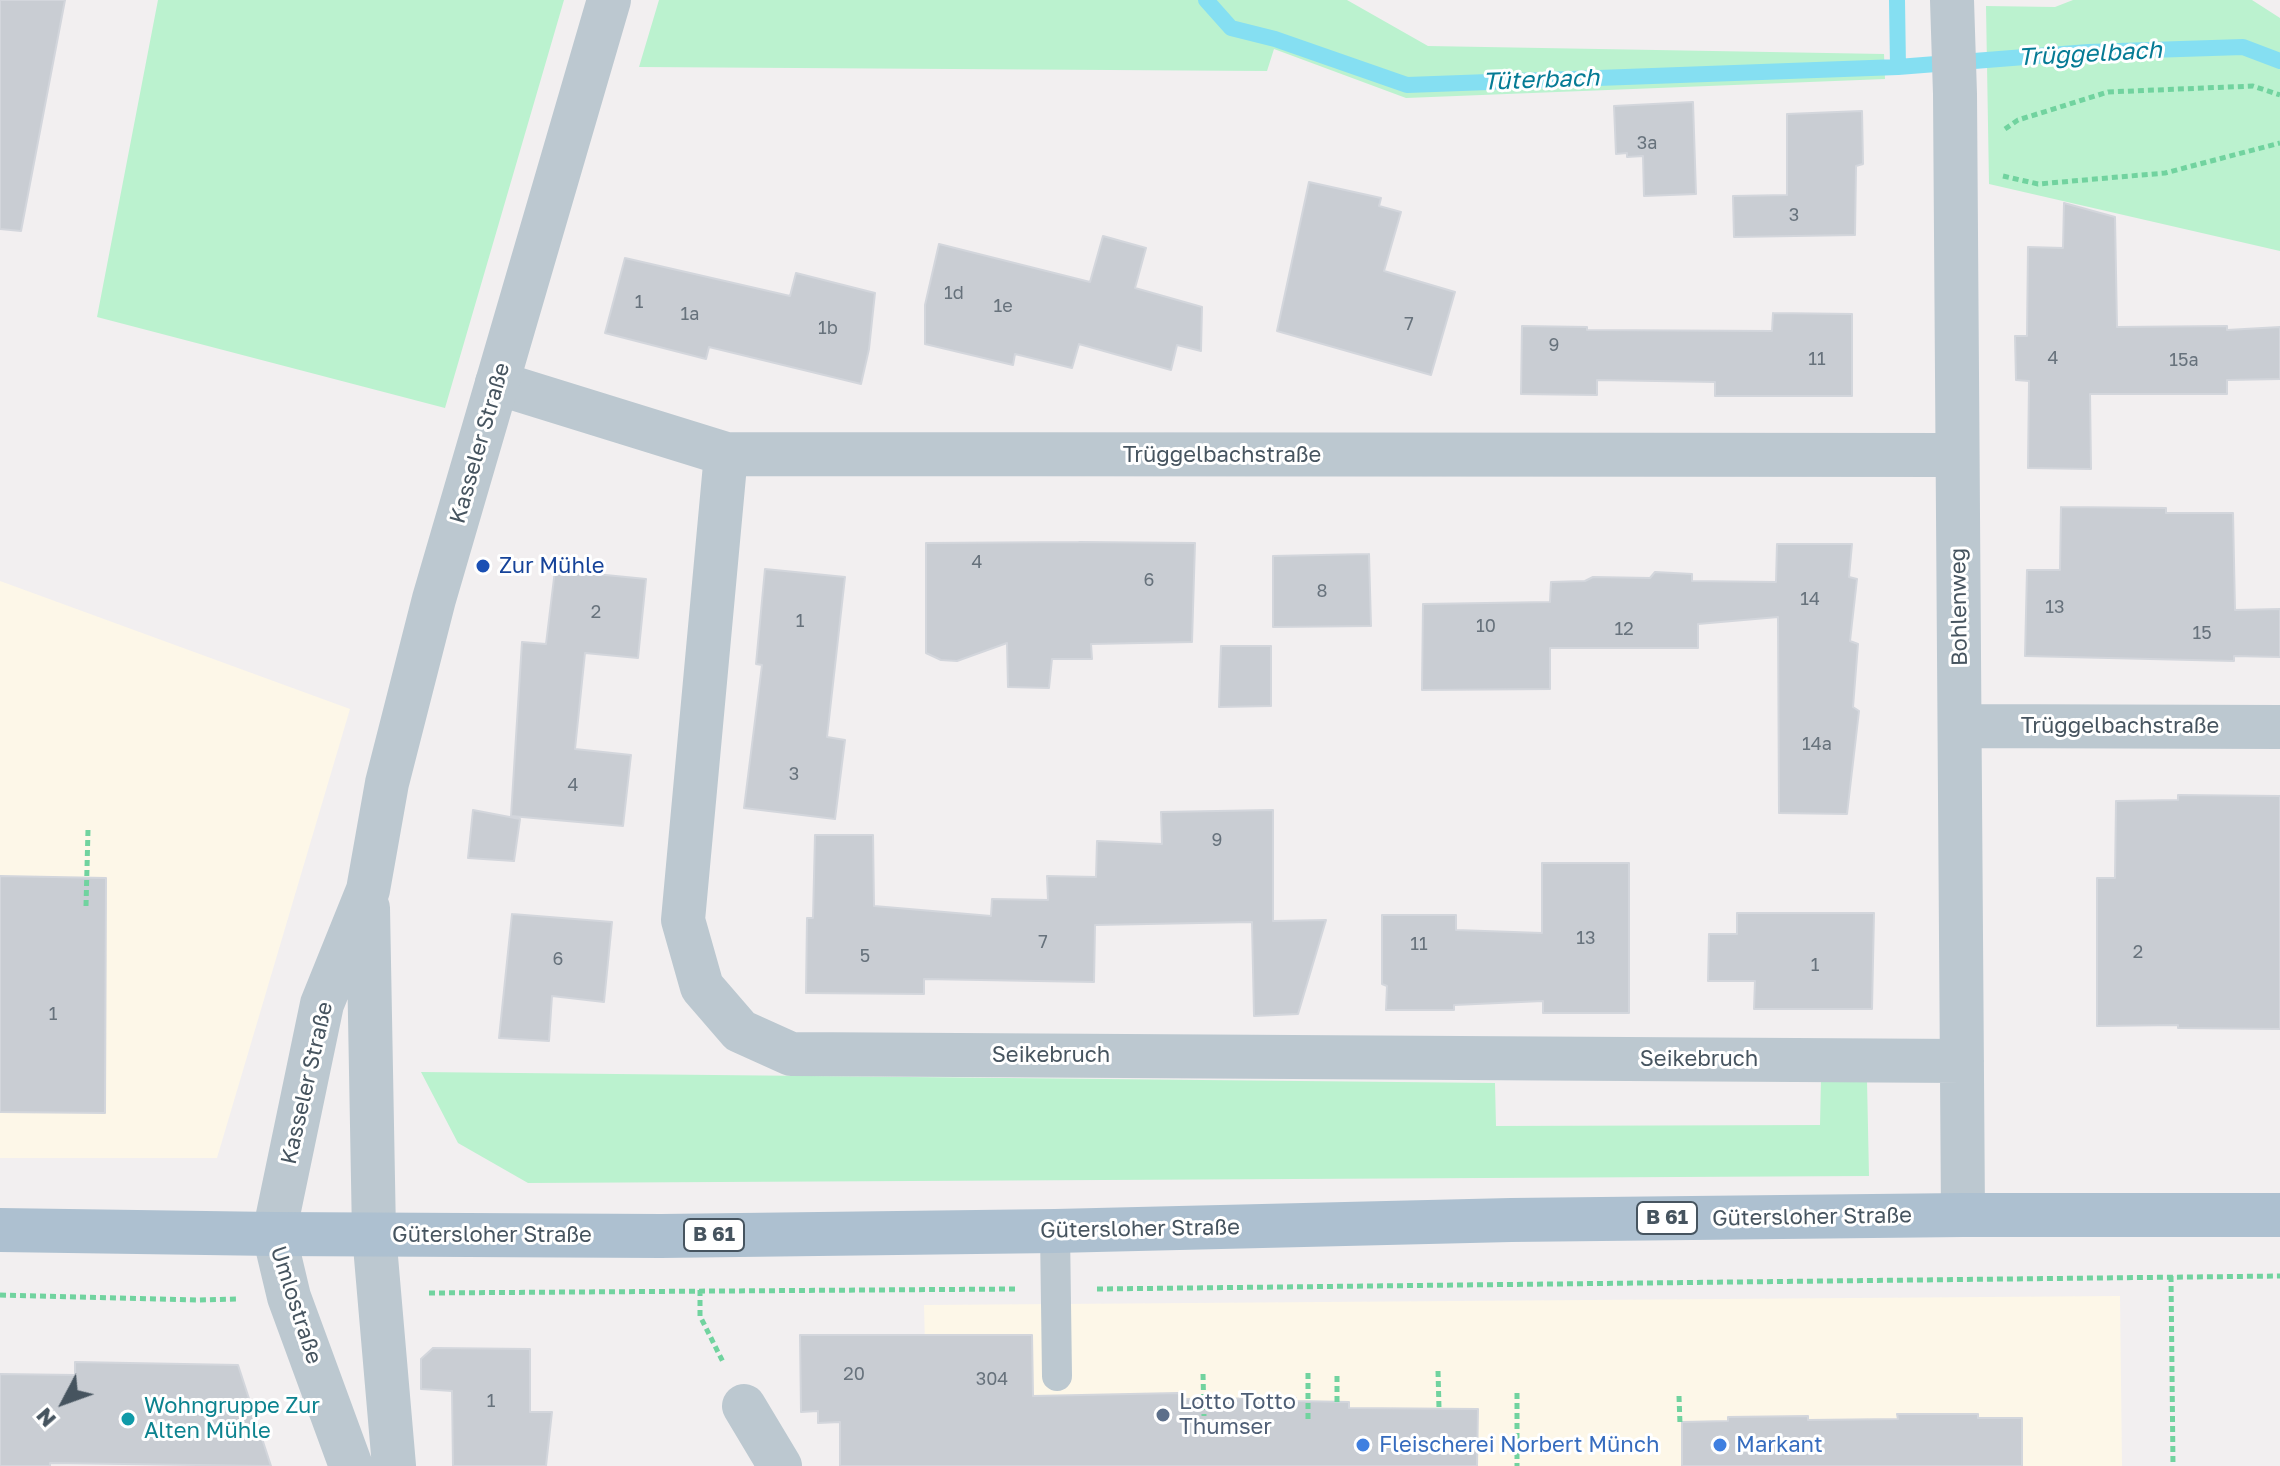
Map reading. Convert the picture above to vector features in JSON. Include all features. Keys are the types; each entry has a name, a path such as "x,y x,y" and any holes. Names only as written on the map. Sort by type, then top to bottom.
{"main road":[{"name":"Gütersloher Straße","path":"0,1230 661,1236 1055,1231 1511,1220 2280,1215"}],"street":[{"name":"Kasseler Straße","path":"374,1234 368,890 387,783 434,599 609,0"},
{"name":"Bohlenweg","path":"1952,0 1963,1215"},
{"name":"Trüggelbachstraße","path":"497,383 726,454 1957,455"},
{"name":"Seikebruch","path":"726,454 683,920 702,987 740,1031 791,1054 1962,1061"},
{"name":"Trüggelbachstraße","path":"1960,726 2280,727"},
{"name":"Kasseler Straße","path":"274,1234 322,1004 368,890"},
{"name":"Umlostraße","path":"274,1234 289,1297 351,1466"},
{"path":"374,1234 394,1466"},
{"path":"744,1406 780,1466"}],"lane":[{"path":"1055,1231 1057,1376"}],"path":[{"path":"1955,164 2018,120 2108,92 2253,86 2280,95"},
{"path":"1955,164 2038,184 2165,173 2280,143"},
{"path":"86,906 88,830"},
{"path":"2171,1276 2173,1466"},
{"path":"439,1293 2280,1276"},
{"path":"700,1290 700,1316 744,1406"},
{"path":"0,1295 196,1300"},
{"path":"1438,1371 1439,1408"},
{"path":"1308,1373 1308,1419"},
{"path":"1337,1373 1337,1402"},
{"path":"1203,1374 1204,1416"},
{"path":"1517,1393 1517,1466"},
{"path":"1679,1396 1680,1424"}],"shaded area":[{"path":"0,581 350,709 217,1158 0,1158"},
{"path":"2120,1296 2122,1466 964,1466 927,1428 924,1305"}],"green space":[{"path":"158,0 564,0 445,408 97,317"},
{"path":"659,0 1347,0 1428,46 1884,54 1885,79 1406,98 1274,49 1267,71 639,67"},
{"path":"2073,0 2252,0 2280,18 2280,251 1989,184 1986,6 2055,7"},
{"path":"421,1072 1495,1083 1496,1126 1820,1125 1821,1078 1867,1080 1869,1176 528,1183 458,1143"}],"building":[{"path":"0,0 65,0 21,231 0,229"},
{"path":"1693,102 1696,194 1644,196 1643,156 1616,154 1614,106"},
{"path":"1862,111 1863,164 1856,166 1855,235 1734,237 1733,196 1787,195 1787,114"},
{"path":"1309,182 1381,198 1379,206 1401,212 1384,271 1455,292 1431,375 1277,331"},
{"path":"2064,203 2115,217 2117,327 2227,326 2227,330 2280,327 2280,379 2227,380 2227,394 2090,394 2091,469 2028,468 2029,381 2016,380 2015,336 2027,336 2028,247 2063,248"},
{"path":"1103,236 1146,248 1135,288 1202,307 1201,351 1177,345 1171,370 1079,344 1072,368 1015,354 1013,365 925,344 925,305 939,244 1090,282"},
{"path":"625,258 790,296 796,273 875,293 869,349 861,384 709,347 706,359 605,333"},
{"path":"1773,313 1852,314 1852,396 1715,396 1715,382 1597,380 1597,395 1521,394 1522,326 1587,327 1587,330 1772,331"},
{"path":"2061,507 2166,508 2166,513 2233,513 2235,610 2280,609 2280,657 2234,656 2234,661 2025,656 2027,570 2060,570"},
{"path":"926,543 1195,543 1192,642 1091,644 1092,659 1052,659 1049,688 1008,687 1007,643 957,661 941,660 926,653"},
{"path":"1777,544 1852,544 1849,577 1857,579 1850,641 1858,644 1853,707 1859,711 1847,814 1779,813 1778,617 1698,624 1698,648 1550,648 1550,689 1422,690 1423,604 1550,602 1551,582 1585,581 1593,577 1650,578 1655,572 1692,574 1692,581 1776,582"},
{"path":"1369,554 1371,626 1273,627 1273,556"},
{"path":"765,569 845,577 827,737 845,740 835,819 744,808 762,665 756,664"},
{"path":"555,570 646,579 638,658 585,653 575,749 631,755 623,826 511,816 522,642 546,644"},
{"path":"1221,646 1271,646 1271,706 1219,707"},
{"path":"2178,795 2280,796 2280,1029 2097,1026 2097,878 2115,878 2116,801 2178,800"},
{"path":"473,810 520,819 514,861 468,858"},
{"path":"1273,810 1273,921 1326,920 1298,1014 1254,1016 1252,922 1095,925 1094,982 924,979 924,994 806,993 807,918 813,918 815,835 873,835 874,906 991,916 992,899 1048,900 1047,876 1096,877 1097,841 1162,844 1161,812"},
{"path":"1542,863 1629,863 1629,1013 1543,1013 1543,1001 1454,1005 1454,1010 1386,1010 1387,986 1382,984 1382,915 1456,915 1456,930 1542,933"},
{"path":"0,876 106,878 105,1113 0,1112"},
{"path":"1737,913 1874,913 1872,1009 1754,1009 1755,981 1708,981 1709,934 1737,934"},
{"path":"512,914 612,922 604,1002 552,996 549,1041 499,1038"},
{"path":"800,1335 1032,1335 1033,1396 1178,1393 1182,1399 1296,1398 1296,1401 1349,1402 1349,1408 1478,1409 1477,1466 840,1466 840,1422 818,1423 818,1411 801,1412"},
{"path":"433,1348 530,1349 530,1412 552,1412 546,1466 453,1466 452,1391 421,1389 421,1359"},
{"name":"Wohngruppe Zur Alten Mühle","path":"75,1362 238,1365 271,1466 50,1463 50,1466 0,1466 0,1374 75,1375"},
{"path":"1897,1414 1978,1414 1978,1418 2022,1418 2022,1466 1682,1466 1682,1422 1728,1421 1728,1417 1898,1419"}],"waterway":[{"name":"Tüterbach","path":"1206,0 1231,28 1275,39 1407,85 1898,67 2088,52 2243,47 2280,61"},
{"path":"1897,0 1898,67"}],"place":[{"name":"Zur Mühle","path":"483,566"},
{"name":"Lotto Totto Thumser","path":"1163,1415"},
{"name":"Wohngruppe Zur Alten Mühle","path":"128,1419"},
{"name":"Fleischerei Norbert Münch","path":"1363,1445"},
{"name":"Markant","path":"1720,1445"}],"water label":[{"name":"Trüggelbach","path":"2090,54"}]}
